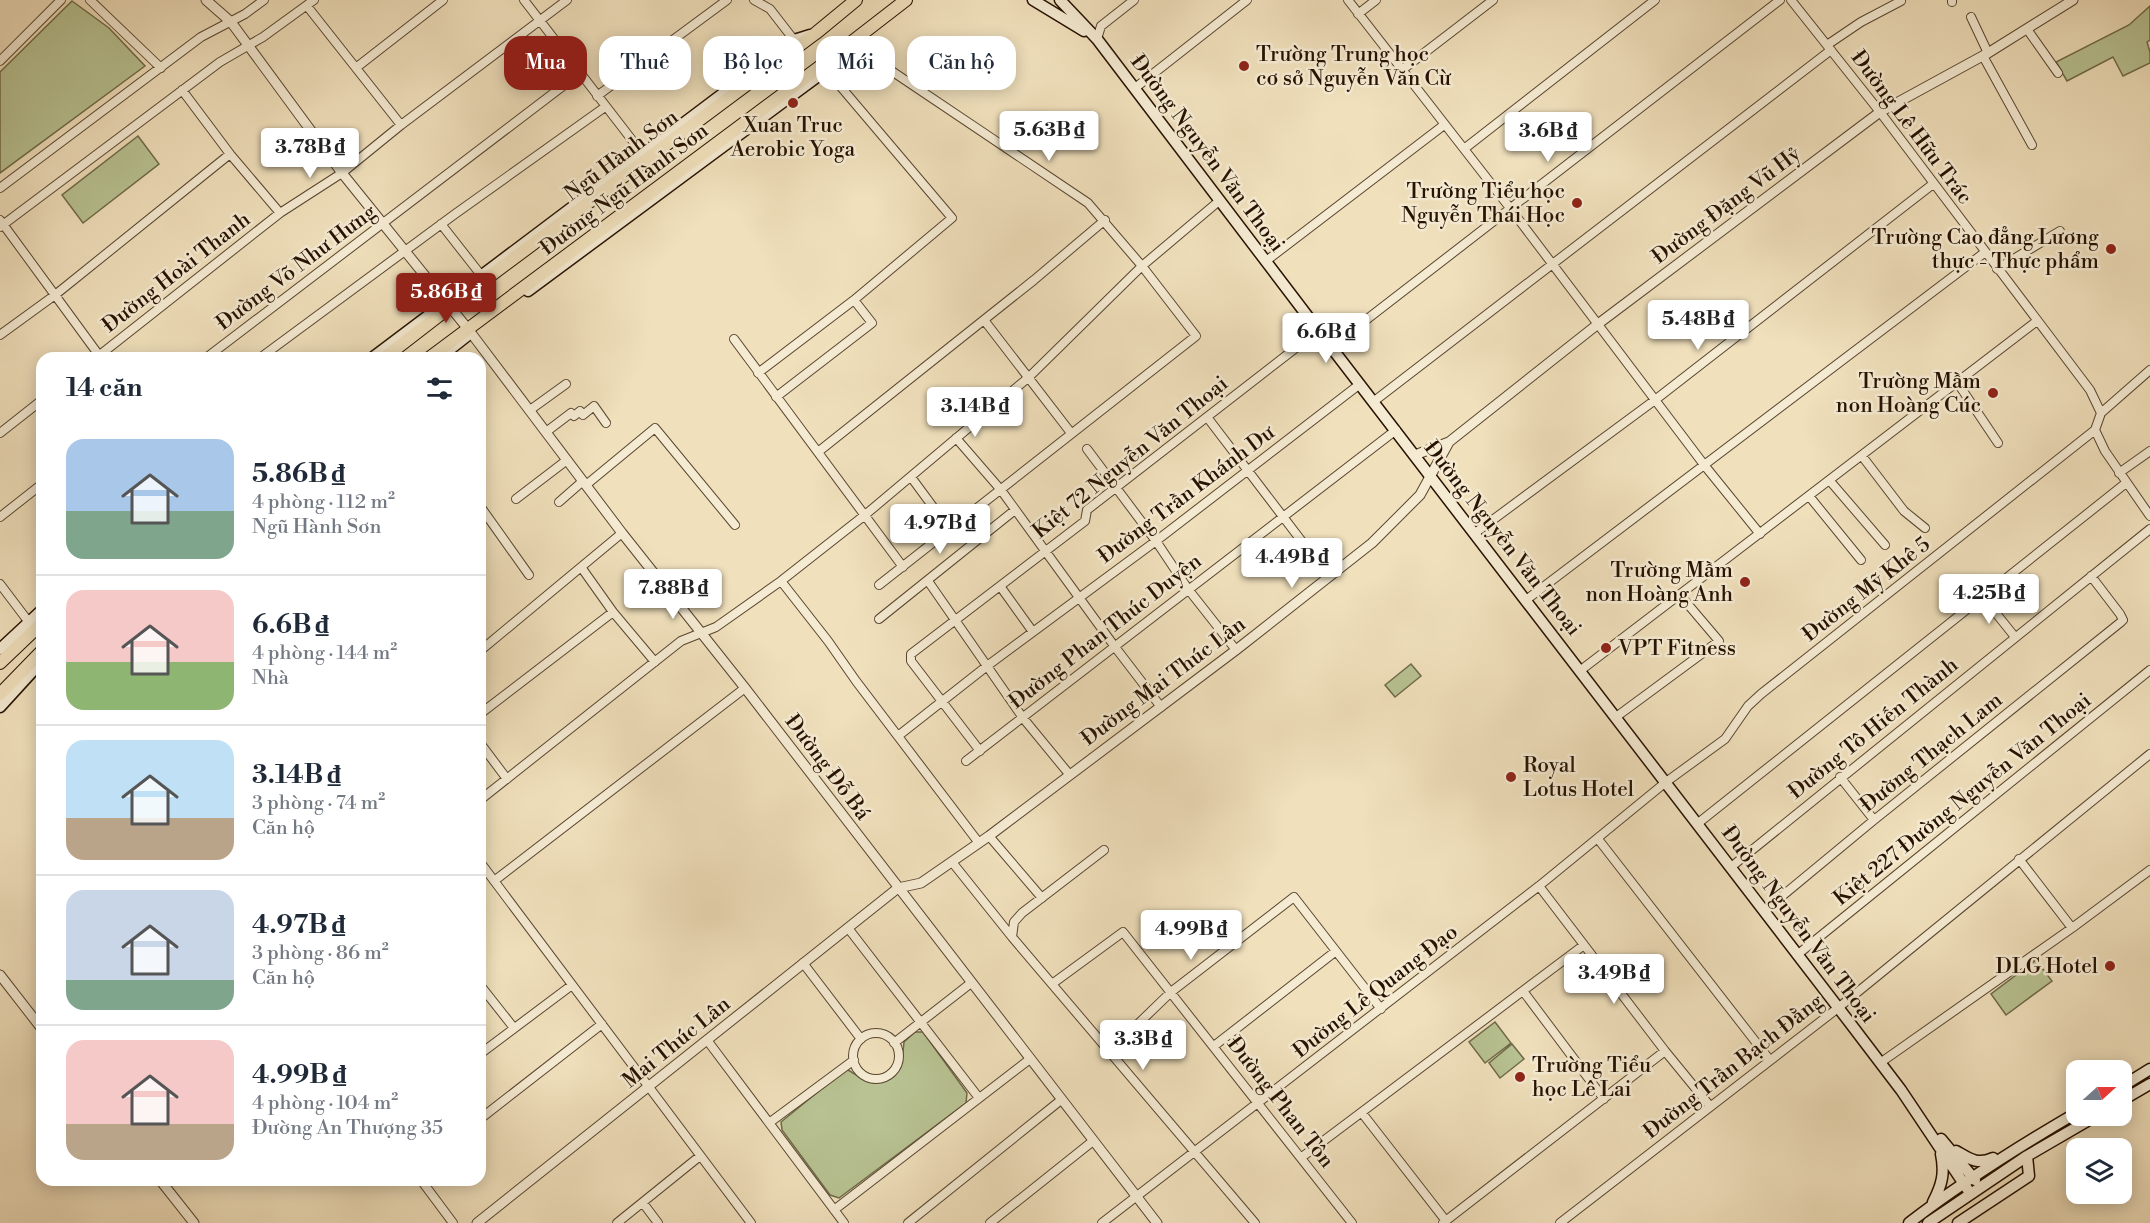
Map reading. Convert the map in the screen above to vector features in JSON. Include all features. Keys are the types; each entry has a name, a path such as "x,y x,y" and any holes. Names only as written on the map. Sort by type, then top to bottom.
{"highway":[{"path":"816,33 856,0"},
{"name":"Đường Ngũ Hành Sơn","path":"859,36 906,0"},
{"name":"Ngũ Hành Sơn","path":"391,352 448,305 816,33"},
{"name":"Đường Ngũ Hành Sơn","path":"437,352 470,331 816,73"},
{"path":"0,663 36,629"},
{"path":"0,694 36,657"}],"main road":[{"name":"Đường Nguyễn Văn Thoại","path":"1033,0 1097,39"},
{"name":"Đường Nguyễn Văn Thoại","path":"1060,0 1097,39 1373,402 1581,670 1975,1190"},
{"name":"Ngũ Hành Sơn","path":"804,37 816,33"},
{"name":"Ngũ Hành Sơn","path":"381,352 448,305 481,275 727,90"},
{"path":"447,352 470,331"},
{"path":"0,649 36,615"},
{"path":"0,708 36,668"},
{"path":"2132,1080 2150,1069"},
{"path":"2132,1095 2150,1084"},
{"path":"1911,1222 2010,1151 2066,1119"},
{"path":"1928,1223 2027,1156 2079,1126"},
{"path":"1931,1206 1941,1188 1944,1169 1943,1146 1983,1163 2010,1151"},
{"path":"1958,1223 2029,1176 2027,1156"}],"street":[{"path":"0,61 61,0"},
{"path":"90,0 161,68"},
{"name":"Đường Đỗ Bá","path":"206,0 231,22 342,173 486,352"},
{"path":"0,188 201,37 231,22 264,0"},
{"path":"95,352 56,295 1,224 220,62 249,46 314,0"},
{"path":"357,67 443,0"},
{"path":"524,0 552,36"},
{"name":"Đường Hoài Thanh","path":"106,352 279,213 342,173 401,125 567,0"},
{"path":"597,96 727,0"},
{"path":"754,0 770,9 791,36"},
{"path":"1097,39 1101,26 1134,0"},
{"path":"1134,88 1247,0"},
{"path":"1348,0 1510,208 1705,466 1760,534"},
{"path":"1358,14 1376,0"},
{"path":"1402,70 1492,0"},
{"path":"1464,149 1655,0"},
{"path":"1331,347 1780,0"},
{"name":"Đường Lê Hữu Trác","path":"1791,0 1880,112 1984,253 2090,390 2101,412"},
{"name":"Đường Đặng Vũ Hỷ","path":"1431,477 1449,442 1598,324 1880,112 1985,55 2073,0"},
{"path":"1373,402 1861,22 1901,1"},
{"path":"307,6 401,125"},
{"path":"1971,17 1985,55 2032,145"},
{"path":"2027,29 2058,73"},
{"path":"879,585 1196,336 1105,220 1088,203 895,73"},
{"path":"587,82 642,153"},
{"path":"182,90 230,154 279,213"},
{"name":"Đường Võ Như Hưng","path":"214,352 558,90"},
{"path":"758,373 854,300 952,218 843,90"},
{"path":"268,352 441,224 605,107"},
{"path":"1266,261 1444,126"},
{"path":"0,335 56,295 230,154"},
{"path":"1475,533 1655,400 1933,184"},
{"path":"486,795 681,641 716,627 781,581 866,515 1029,377 1142,266 1220,201"},
{"path":"819,452 1105,220"},
{"path":"441,224 481,275"},
{"path":"1997,269 2060,231"},
{"path":"1526,600 1984,253"},
{"path":"776,396 872,323 854,300"},
{"path":"984,320 1071,433"},
{"path":"1581,670 2037,321"},
{"name":"Kiệt 72 Nguyễn Văn Thoại","path":"942,701 910,654 1085,521 1087,510 1116,486 1319,330"},
{"path":"734,339 903,567"},
{"name":"Đường Đỗ Bá","path":"486,352 622,533 745,688 1157,1223"},
{"path":"2150,370 2101,412 2095,430 2119,473 2150,516"},
{"path":"1957,382 1998,442"},
{"path":"530,410 566,384"},
{"name":"Đường Trần Khánh Dư","path":"898,736 1360,384"},
{"path":"0,433 36,405"},
{"path":"546,432 571,413 573,416 580,411 583,415 594,406 606,423"},
{"path":"1207,417 1329,577"},
{"path":"559,502 655,428 735,525"},
{"name":"Đường Phan Thúc Duyện","path":"966,761 1396,430"},
{"name":"Đường Mỹ Khê 5","path":"1666,783 1725,739 1748,706 1761,694 2095,430"},
{"path":"956,438 1001,490 1161,707"},
{"path":"1415,454 1449,442"},
{"path":"1087,449 1156,541 1188,590 1236,650"},
{"path":"2119,473 2150,451"},
{"path":"1862,456 1904,511 1925,528"},
{"path":"516,500 567,460"},
{"path":"911,477 950,530"},
{"name":"Đường Mai Thúc Lân","path":"898,888 921,883 989,836 1236,650 1372,543 1420,495 1431,477"},
{"path":"1830,481 1885,545"},
{"path":"1696,824 2126,483"},
{"path":"0,517 36,489"},
{"path":"1809,496 1861,560"},
{"path":"879,619 1015,510"},
{"path":"486,514 529,575"},
{"name":"Đường Tô Hiến Thành","path":"1731,867 2150,529"},
{"path":"486,646 622,533"},
{"path":"581,567 613,612 655,662"},
{"name":"Đường Thạch Lam","path":"1764,911 2123,620 2121,614 2091,576"},
{"path":"781,581 979,843"},
{"path":"928,581 1023,718 1069,774"},
{"path":"0,585 28,621"},
{"path":"1000,585 1033,632"},
{"path":"1616,717 1719,641 1680,596"},
{"path":"1983,597 2015,637"},
{"path":"486,709 613,612"},
{"name":"Kiệt 227 Đường Nguyễn Văn Thoại","path":"1797,955 2150,670"},
{"path":"494,881 745,688"},
{"path":"942,701 980,751"},
{"path":"486,751 507,779"},
{"name":"Đường Trần Bạch Đằng","path":"1560,1223 1769,1059 1838,1008 2150,754"},
{"path":"1840,777 1874,820"},
{"name":"Đường Lê Quang Đạo","path":"1102,1223 1539,886 1666,783"},
{"path":"989,836 1042,898"},
{"path":"1598,839 1769,1059"},
{"path":"1012,937 1014,922 1104,850"},
{"path":"2019,859 2072,928"},
{"path":"952,862 1012,937 1255,1223"},
{"path":"486,870 751,1223"},
{"path":"1880,1063 2072,928 2150,870"},
{"path":"1539,886 1710,1106"},
{"name":"Mai Thúc Lân","path":"477,1223 898,888"},
{"path":"1110,1051 1171,992 1294,897 1381,1009"},
{"path":"848,927 979,1098"},
{"name":"Đường Phan Tôn","path":"1052,984 1123,932 1352,1223"},
{"path":"1302,1157 1584,945"},
{"path":"1214,1047 1336,951"},
{"path":"803,963 861,1039"},
{"path":"0,975 36,1021"},
{"path":"894,1043 971,983"},
{"path":"486,1049 572,985"},
{"path":"1523,991 1604,1099"},
{"path":"486,999 514,1028"},
{"path":"486,1114 602,1024"},
{"path":"882,1034 894,1043 898,1049 897,1064 894,1070 882,1078 867,1077 856,1067 855,1048 861,1039 868,1035 882,1034"},
{"path":"707,1040 844,1223"},
{"path":"1362,1113 1445,1222 1665,1051"},
{"path":"834,1210 1030,1059"},
{"path":"769,1123 854,1060"},
{"path":"908,1223 1061,1100"},
{"path":"990,1223 1093,1141"},
{"path":"617,1223 700,1155"},
{"path":"168,1186 194,1223"},
{"path":"425,1186 453,1223"},
{"path":"643,1203 658,1223"}],"green space":[{"path":"72,1 109,28 145,66 0,173 0,72"},
{"path":"2150,6 2150,40 2147,42 2150,63 2123,76 2113,57 2067,81 2056,62 2129,25"},
{"path":"138,136 159,164 83,223 62,195"},
{"path":"1411,664 1421,676 1395,697 1385,685"},
{"path":"2036,960 2052,981 2006,1015 1991,994"},
{"path":"1495,1022 1511,1043 1485,1063 1469,1042"},
{"path":"915,1032 923,1032 967,1093 966,1103 839,1198 830,1195 782,1130 781,1122 846,1069 871,1083 885,1081 896,1075 901,1065 904,1042"},
{"path":"1512,1044 1524,1059 1500,1078 1489,1063"}],"place":[{"name":"Trường Trung học cơ sở Nguyễn Văn Cừ","path":"1244,66"},
{"name":"Xuan Truc Aerobic Yoga","path":"793,103"},
{"name":"Trường Tiểu học Nguyễn Thái Học","path":"1577,203"},
{"name":"Trường Cao đẳng Lương thực - Thực phẩm","path":"2111,249"},
{"name":"Trường Mầm non Hoàng Cúc","path":"1993,393"},
{"name":"Trường Mầm non Hoàng Anh","path":"1745,582"},
{"name":"VPT Fitness","path":"1606,648"},
{"name":"Royal Lotus Hotel","path":"1511,777"},
{"name":"DLG Hotel","path":"2110,966"},
{"name":"Trường Tiểu học Lê Lai","path":"1520,1077"}]}
